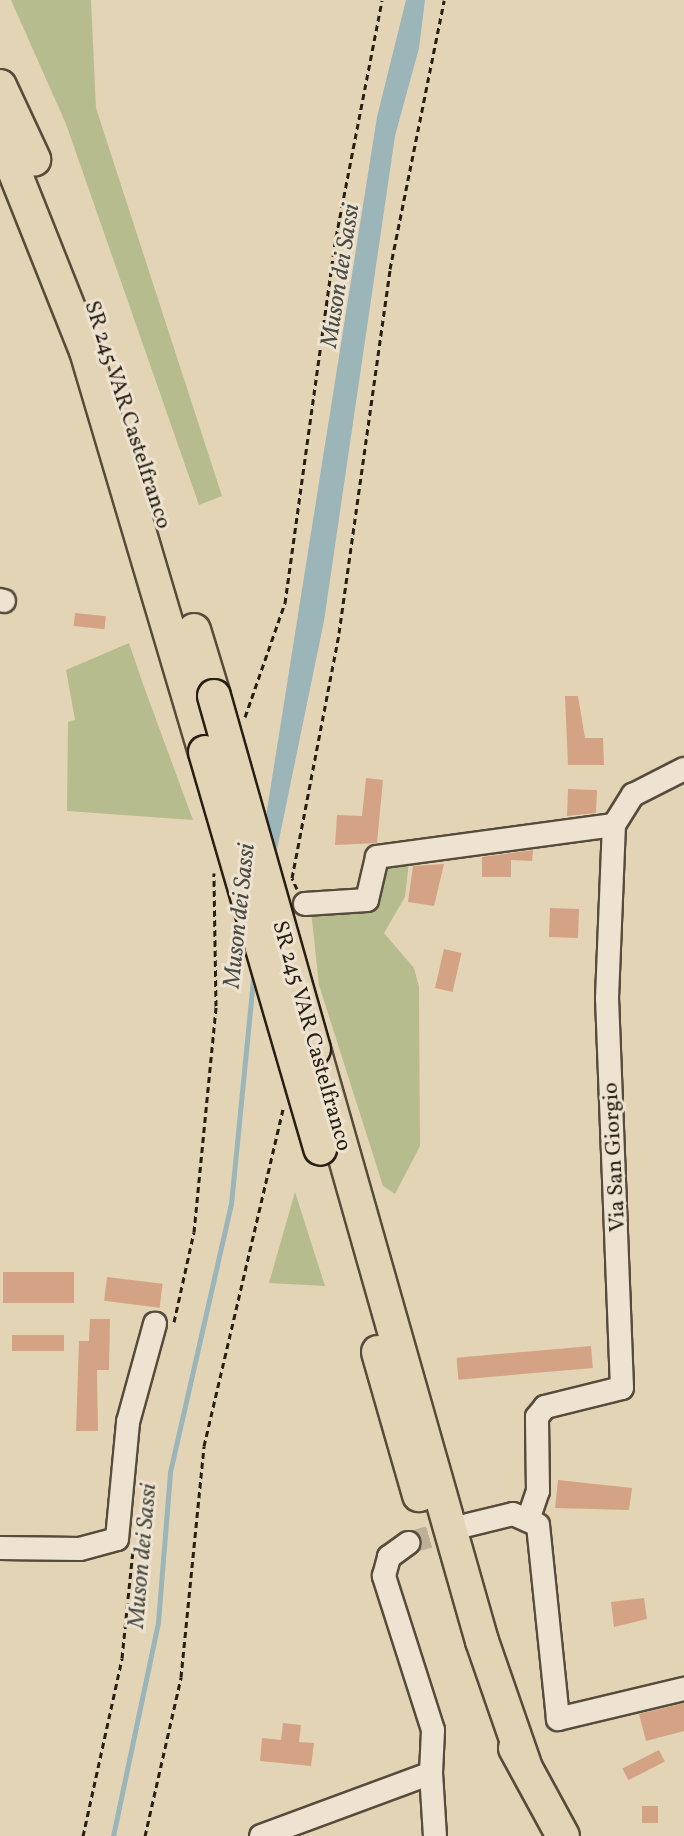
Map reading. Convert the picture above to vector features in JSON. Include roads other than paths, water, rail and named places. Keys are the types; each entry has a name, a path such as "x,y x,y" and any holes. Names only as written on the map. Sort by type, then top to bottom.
{"highway":[{"name":"SR 245 VAR Castelfranco","path":"0,86 108,352 214,696 482,1641 525,1765"},
{"name":"SR 245 VAR Castelfranco","path":"0,135 86,351 471,1658 563,1836"}],"street":[{"path":"305,904 367,900 377,857 614,825 633,795 684,769"},
{"name":"Via San Giorgio","path":"529,1517 538,1491 537,1417 545,1407 611,1395 625,1373 607,998 614,825"},
{"path":"0,1548 80,1549 117,1539 128,1422 155,1324"},
{"path":"468,1525 529,1517 543,1553 558,1719 684,1689"},
{"path":"408,1543 389,1557 384,1576 433,1730 431,1773 435,1836"},
{"path":"261,1836 431,1773"}],"water":[{"path":"406,0 425,0 419,48 395,136 324,621 274,864 264,829 377,117"}],"waterway":[{"name":"Muson dei Sassi","path":"113,1836 158,1622 170,1472 231,1204 254,971"}],"tunnel":[{"path":"408,1543 464,1527"}]}
